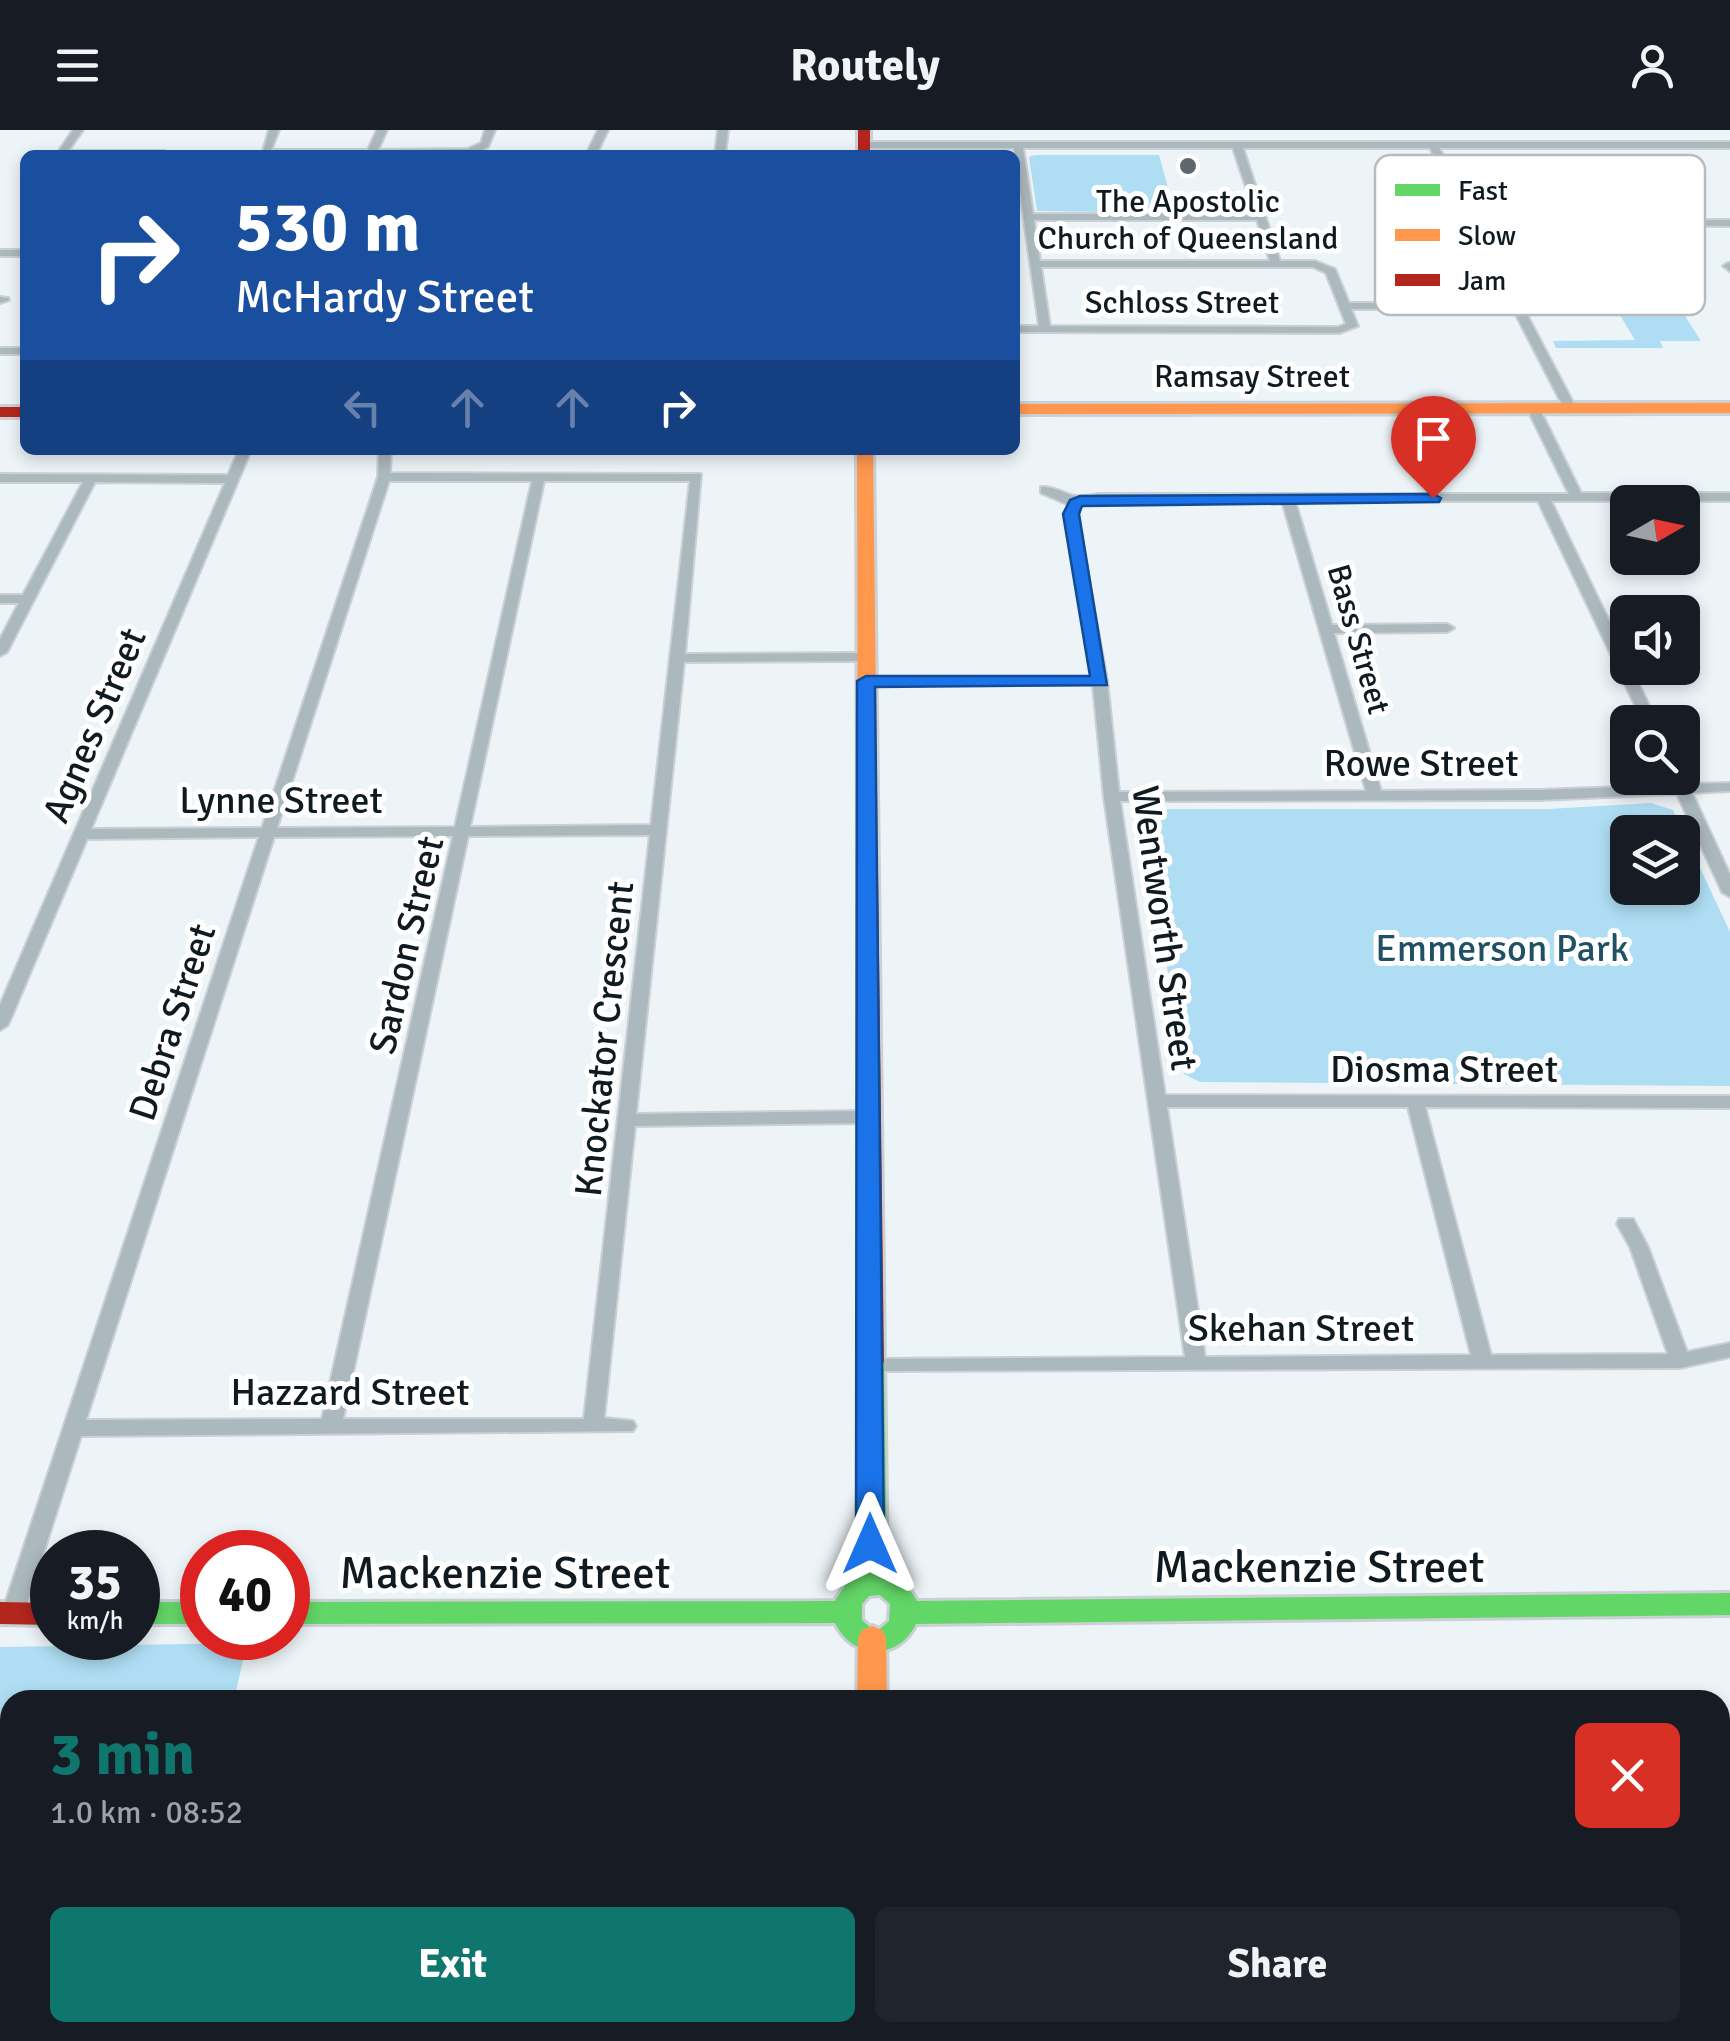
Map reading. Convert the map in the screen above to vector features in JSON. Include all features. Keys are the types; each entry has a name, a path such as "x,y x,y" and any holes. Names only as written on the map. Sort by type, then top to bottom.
{"street":[{"path":"1484,130 1494,147"},
{"path":"864,145 1730,147"},
{"path":"1238,147 1276,264"},
{"path":"1434,147 1438,155"},
{"path":"1020,155 1045,330"},
{"path":"1029,218 1261,217"},
{"path":"1036,264 1310,264 1332,271 1345,306 1375,306"},
{"name":"Schloss Street","path":"1020,330 1348,328 1352,326 1345,306"},
{"path":"1521,315 1570,408"},
{"path":"1533,408 1577,497"},
{"name":"Ramsay Street","path":"1020,409 1730,408"},
{"name":"Agnes Street","path":"0,1025 9,982 82,834 244,455"},
{"name":"Debra Street","path":"6,1613 74,1428 384,477 385,455"},
{"path":"864,455 866,1117 874,1586"},
{"name":"Knockator Crescent","path":"384,477 702,474 593,1426"},
{"name":"Sardon Street","path":"331,1426 539,477"},
{"path":"0,478 233,478"},
{"path":"0,652 91,478"},
{"path":"1045,490 1076,503 1098,498 1730,497"},
{"path":"1542,498 1642,705"},
{"name":"Bass Street","path":"1288,500 1376,795"},
{"name":"Wentworth Street","path":"1076,503 1071,514 1100,681 1112,796 1196,1364"},
{"path":"0,598 28,598"},
{"path":"1328,629 1447,628"},
{"path":"678,658 1100,681"},
{"name":"Rowe Street","path":"1700,785 1730,788"},
{"name":"Rowe Street","path":"1112,796 1540,795 1610,789"},
{"path":"1685,795 1730,892"},
{"name":"Lynne Street","path":"82,834 659,830"},
{"name":"Diosma Street","path":"1158,1101 1730,1102"},
{"path":"1415,1102 1483,1362"},
{"path":"630,1120 866,1117"},
{"path":"1626,1224 1690,1359 1730,1364"},
{"name":"Skehan Street","path":"871,1366 1690,1359 1730,1350"},
{"name":"Hazzard Street","path":"74,1428 626,1426"},
{"path":"874,1586 900,1594 908,1612 899,1630 872,1638 852,1630 844,1612 850,1596 874,1586"},
{"name":"Mackenzie Street","path":"908,1612 1730,1604"},
{"name":"Mackenzie Street","path":"310,1613 844,1612"},
{"path":"872,1638 872,1690"}],"green space":[{"path":"1159,155 1175,213 1037,211 1029,157"},
{"path":"1620,315 1684,315 1701,341 1660,341 1663,348 1556,348 1553,341 1635,340"},
{"name":"Emmerson Park","path":"1651,803 1673,810 1675,815 1610,815 1610,905 1700,905 1700,868 1730,932 1730,1086 1200,1082 1184,1074 1143,817 1153,809 1548,809"},
{"path":"160,1644 180,1644 180,1660 243,1660 236,1690 0,1690 0,1647 30,1647 30,1660 160,1660"}],"traffic: fast":[{"path":"871,1361 873,1586"},
{"path":"876,1583 897,1591 905,1612 897,1633 876,1641 855,1633 847,1612 855,1591 876,1583"},
{"path":"908,1613 1730,1604"},
{"path":"310,1613 843,1612"},
{"path":"160,1613 180,1613"}],"traffic: slow":[{"path":"1020,409 1730,408"},
{"path":"865,455 868,874"},
{"path":"872,1638 872,1690"}],"traffic: jam":[{"path":"864,130 864,150"},
{"path":"0,412 20,412"},
{"path":"868,874 871,1361"},
{"path":"0,1613 30,1614"}],"place":[{"name":"The Apostolic Church of Queensland","path":"1188,166"}],"route":[{"path":"870,1544 866,681 1100,681 1071,514 1076,503 1098,498 1433,498"}]}
